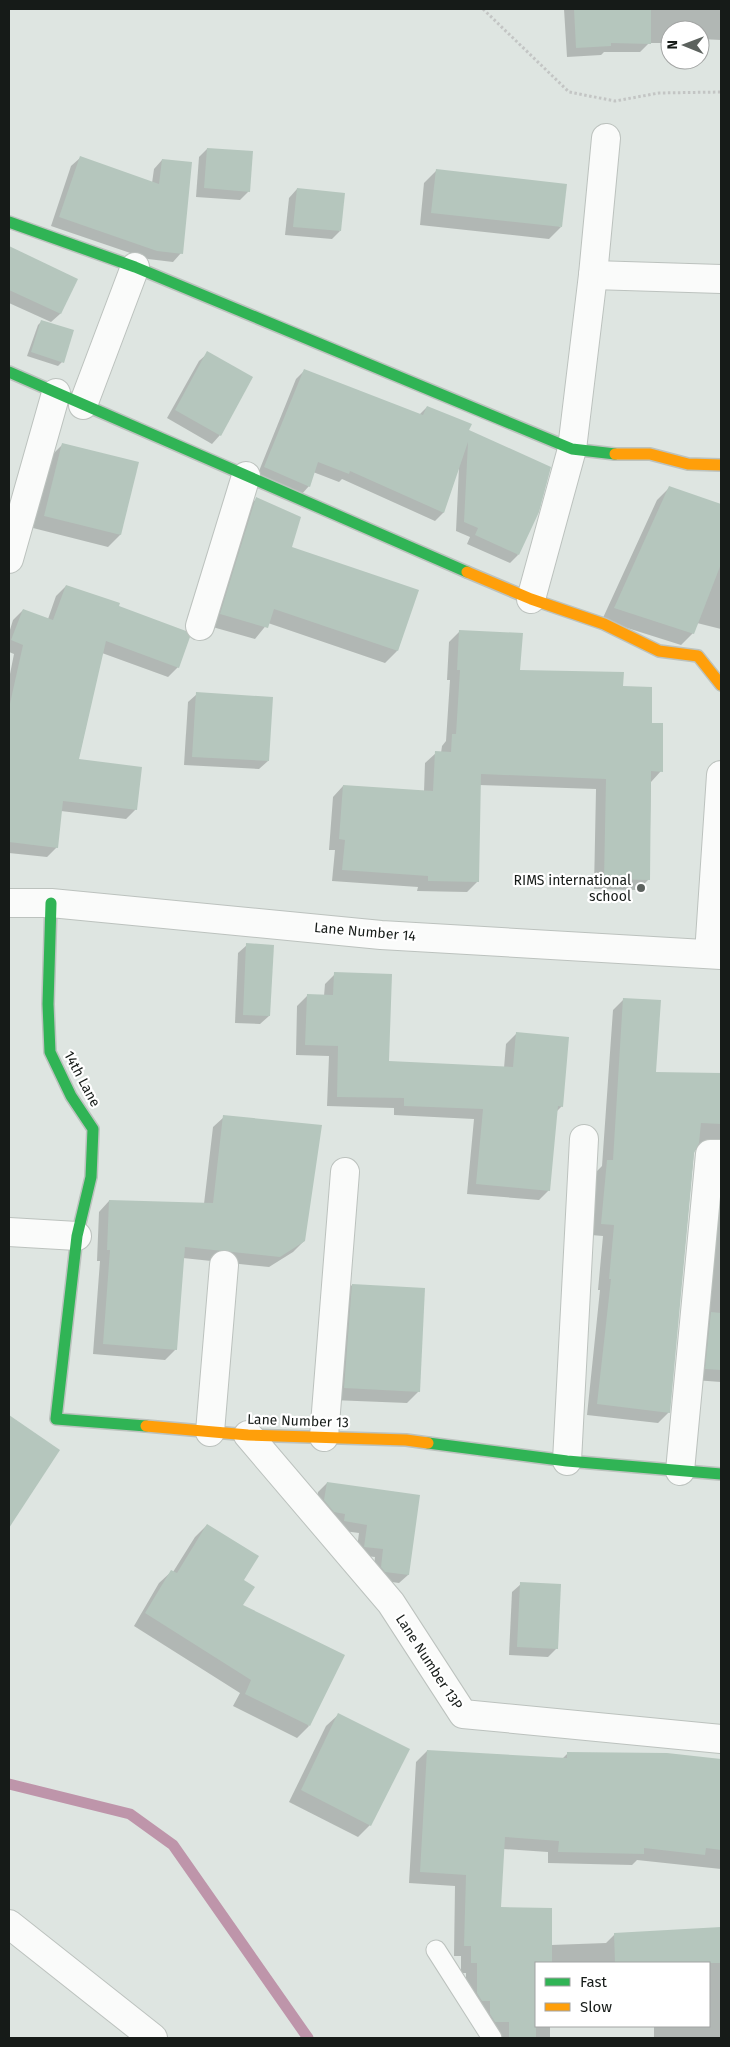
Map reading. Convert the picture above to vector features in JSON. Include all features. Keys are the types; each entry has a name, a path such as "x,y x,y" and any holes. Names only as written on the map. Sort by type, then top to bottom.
{"street":[{"path":"531,599 572,449 593,276 606,138"},
{"path":"9,222 135,267 572,449 613,454 650,454 688,464 721,465"},
{"path":"84,405 135,267"},
{"path":"593,276 721,279"},
{"path":"9,372 531,599 604,624 659,651 698,656 721,685"},
{"path":"9,559 56,393"},
{"path":"200,626 246,476"},
{"path":"715,955 721,776"},
{"name":"Lane Number 14","path":"9,903 51,903 381,934 715,955"},
{"name":"14th Lane","path":"51,903 48,1004 50,1052 71,1096 93,1129 91,1177 77,1236"},
{"path":"567,1461 584,1139"},
{"path":"680,1471 710,1154 721,1154"},
{"path":"324,1437 345,1172"},
{"path":"9,1232 77,1236"},
{"name":"Lane Number 13","path":"77,1236 56,1419 210,1432 406,1440 567,1461 721,1474"},
{"path":"210,1432 224,1265"},
{"name":"Lane Number 13P","path":"248,1434 391,1603 462,1714 721,1739"},
{"path":"9,1924 153,2038"}],"lane":[{"path":"436,1950 492,2038"}],"path":[{"path":"483,9 568,92 615,101 659,92 721,92"}],"building":[{"path":"574,9 651,9 651,44 611,43 611,46 576,48"},
{"path":"207,148 253,151 250,192 204,188"},
{"path":"80,156 159,184 162,159 192,162 183,254 157,251 59,217"},
{"path":"436,169 567,184 562,227 431,213"},
{"path":"297,188 345,193 341,231 293,227"},
{"path":"9,246 78,279 61,314 9,290"},
{"path":"41,320 74,330 64,363 31,352"},
{"path":"207,351 253,377 221,436 175,410"},
{"path":"304,369 423,415 427,406 472,424 469,430 551,467 539,512 519,555 475,535 478,528 464,522 468,442 444,513 350,471 349,474 318,462 310,487 264,467"},
{"path":"62,443 139,462 121,535 44,516"},
{"path":"669,486 721,504 721,564 694,634 614,608"},
{"path":"256,497 301,517 292,547 419,590 398,651 274,609 268,628 220,614"},
{"path":"66,585 120,603 119,606 186,631 190,637 179,668 106,641 79,759 142,767 137,810 63,801 58,848 9,842 9,708 23,645 11,640 23,609 53,620"},
{"path":"459,630 523,633 520,670 624,672 623,686 652,687 652,723 663,723 663,772 651,771 650,880 604,879 606,779 481,774 479,882 428,881 428,876 342,870 345,840 339,839 343,785 433,791 435,751 451,752 452,734 456,734 460,670 457,670"},
{"path":"196,692 273,697 269,761 192,757"},
{"path":"246,943 274,945 270,1016 243,1015"},
{"path":"334,972 392,974 389,1061 513,1067 516,1032 569,1037 563,1107 558,1106 550,1191 476,1184 483,1109 404,1106 404,1098 337,1097 338,1046 305,1045 307,994 333,995"},
{"path":"623,998 661,1000 656,1072 721,1073 721,1124 701,1123 699,1143 694,1153 670,1413 597,1404 611,1279 609,1279 614,1225 601,1224 607,1160 613,1160"},
{"path":"223,1115 322,1125 305,1241 280,1257 185,1247 177,1350 103,1344 110,1250 107,1250 109,1200 213,1203"},
{"path":"352,1284 425,1288 420,1392 344,1388"},
{"path":"711,1312 721,1313 721,1370 705,1369"},
{"path":"9,1415 60,1450 9,1528"},
{"path":"327,1482 420,1495 409,1575 385,1572 381,1567 383,1549 364,1547 367,1525 344,1521 345,1514 334,1512 324,1500"},
{"path":"207,1524 259,1556 244,1580 255,1587 243,1605 345,1655 310,1726 245,1694 251,1680 145,1613 171,1570 177,1573"},
{"path":"520,1582 561,1584 558,1649 517,1647"},
{"path":"338,1713 410,1749 371,1826 301,1790"},
{"path":"427,1750 567,1758 567,1752 667,1753 721,1759 721,1850 706,1848 705,1855 644,1848 644,1854 558,1852 559,1841 505,1837 501,1907 552,1908 552,1962 535,1962 536,2038 509,2038 509,2022 495,2022 490,2014 490,2001 482,2001 477,1993 477,1963 471,1963 471,1946 464,1946 466,1875 420,1872"},
{"path":"721,1927 721,1963 615,1962 614,1933"}],"waterway":[{"path":"9,1784 130,1814 173,1845 308,2038"}],"traffic: fast":[{"path":"9,222 135,267 572,449 615,454"},
{"path":"9,372 467,572"},
{"path":"51,903 48,1004 50,1052 71,1096 93,1129 91,1177 77,1236 56,1419 146,1426"},
{"path":"428,1443 567,1461 721,1474"}],"traffic: slow":[{"path":"615,454 650,454 688,464 721,465"},
{"path":"467,572 531,599 604,624 659,651 698,656 721,685"},
{"path":"146,1426 248,1435 406,1440 428,1443"}],"place":[{"name":"RIMS international school","path":"641,888"}]}
